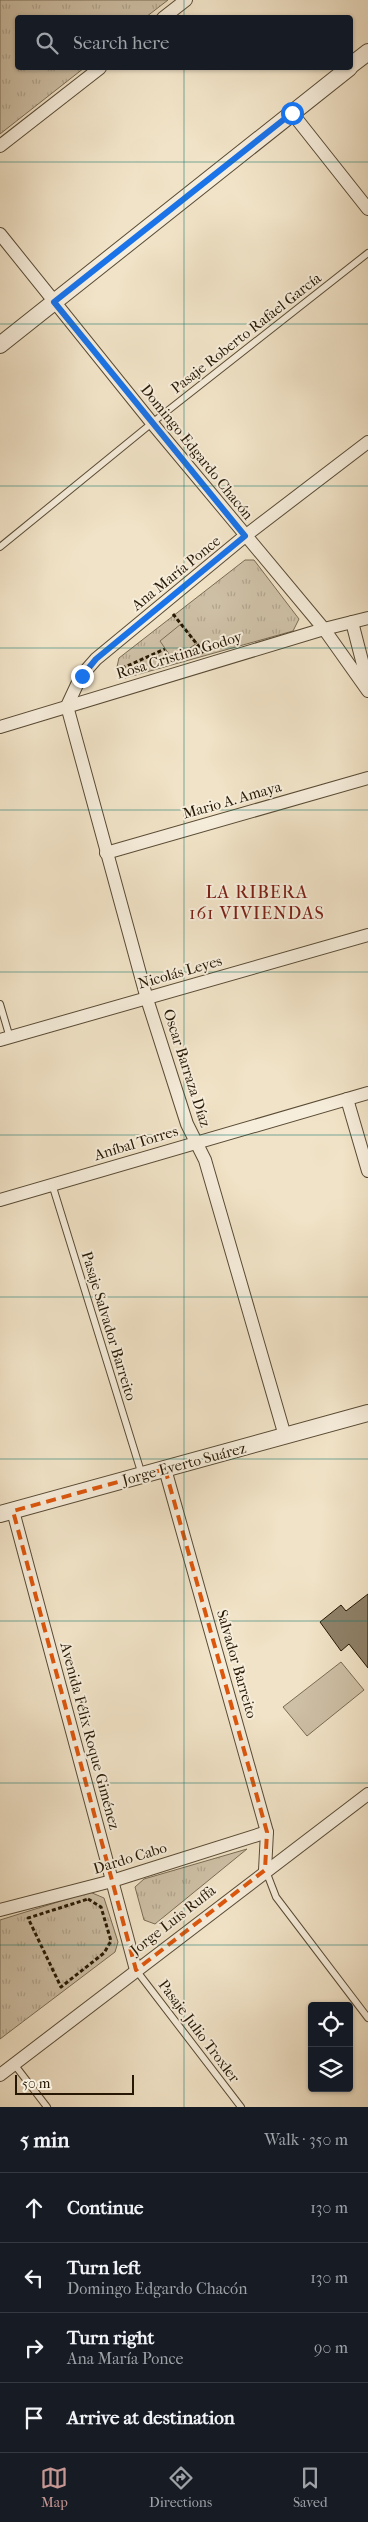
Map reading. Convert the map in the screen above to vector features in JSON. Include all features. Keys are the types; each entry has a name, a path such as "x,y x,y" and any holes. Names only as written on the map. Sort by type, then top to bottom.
{"street":[{"path":"167,15 186,0"},
{"path":"353,64 368,52"},
{"path":"0,146 97,70"},
{"path":"0,345 346,70"},
{"path":"292,113 368,209"},
{"name":"Domingo Edgardo Chacón","path":"0,234 152,423 324,629 368,691"},
{"name":"Ana María Ponce","path":"67,706 82,676 96,659 245,536 367,445"},
{"name":"Rosa Cristina Godoy","path":"0,727 324,629 368,618"},
{"path":"352,622 368,684"},
{"name":"Oscar Barraza Díaz","path":"67,706 147,999 187,1124 205,1160 285,1436"},
{"name":"Mario A. Amaya","path":"106,853 368,778"},
{"name":"Nicolás Leyes","path":"5,1039 368,935"},
{"name":"Aníbal Torres","path":"0,1200 368,1093"},
{"path":"347,1099 368,1171"},
{"name":"Jorge Everto Suárez","path":"6,1513 368,1413"},
{"name":"Salvador Barreito","path":"165,1469 267,1832 265,1870"},
{"name":"Avenida Félix Roque Giménez","path":"6,1513 136,1970"},
{"name":"Jorge Luis Ruffa","path":"0,2074 265,1870 368,1794"},
{"name":"Dardo Cabo","path":"0,1910 112,1881 267,1832"}],"lane":[{"name":"Pasaje Roberto Rafael García","path":"0,547 152,423 368,253"},
{"path":"0,1004 5,1039"},
{"name":"Pasaje Salvador Barreito","path":"52,1184 142,1475"},
{"path":"265,1870 276,1897 368,2018"},
{"name":"Pasaje Julio Troxler","path":"136,1970 241,2107"},
{"path":"14,2064 47,2107"}],"path":[{"path":"173,614 206,655"},
{"path":"116,671 165,649"},
{"path":"88,1899 101,1907 110,1941 104,1953 61,1987 28,1918 88,1899"}],"highlighted area":[{"path":"165,1469 267,1832 265,1870 136,1970 112,1881 13,1511"}],"green space":[{"path":"0,0 168,0 149,15 15,15 15,70 81,70 0,134"},
{"path":"245,560 254,560 299,619 293,631 125,678 116,671 119,658"},
{"path":"181,624 197,643 173,660 160,641"},
{"path":"341,1662 364,1690 307,1736 283,1707"},
{"path":"247,1849 155,1924 144,1920 135,1887 144,1879"},
{"path":"90,1892 104,1898 118,1942 115,1952 0,2039 0,1920"}],"building":[{"path":"368,1594 368,1668 349,1644 341,1651 320,1622 341,1605 346,1611"}],"district":[{"name":"LA RIBERA 161 VIVIENDAS","path":"257,902"}],"route":[{"path":"82,676 96,659 245,536 54,302 292,113"}]}
